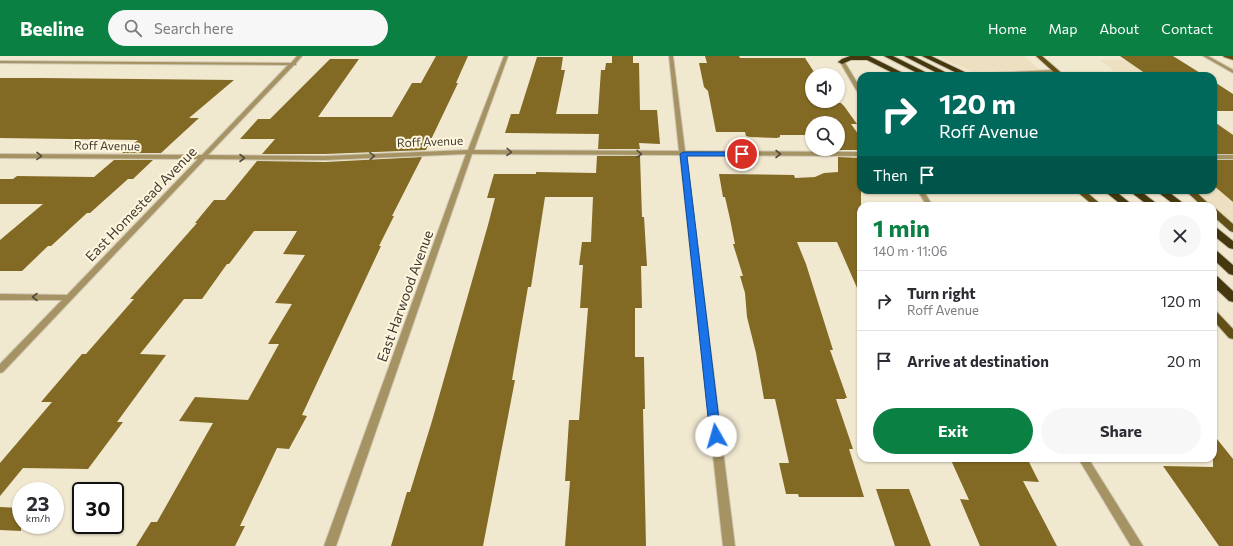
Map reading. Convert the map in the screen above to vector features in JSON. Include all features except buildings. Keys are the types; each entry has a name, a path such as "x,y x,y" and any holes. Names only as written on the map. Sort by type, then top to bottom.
{"highway":[{"path":"887,56 920,72"},
{"path":"907,56 941,72"},
{"path":"925,56 961,72"},
{"path":"842,62 846,58 867,57 897,72"},
{"path":"1113,194 1124,202"},
{"path":"1138,194 1150,202"},
{"path":"1166,194 1176,202"},
{"path":"1217,233 1233,246"},
{"path":"1217,257 1233,271"},
{"path":"1217,283 1233,298"}],"main road":[{"path":"1039,56 1056,71"},
{"path":"1226,56 1233,58"},
{"path":"1085,194 1094,202"},
{"path":"1194,194 1202,202"},
{"path":"1217,215 1233,229"},
{"path":"1217,318 1233,335"}],"street":[{"name":"East Homestead Avenue","path":"0,370 300,56"},
{"name":"East Harwood Avenue","path":"330,546 470,152 506,56"},
{"path":"671,56 729,546"},
{"path":"1205,56 1233,72"},
{"path":"0,62 294,64"},
{"path":"842,62 857,86"},
{"path":"1035,72 1056,71"},
{"name":"Roff Avenue","path":"0,156 326,158 470,152 857,154"},
{"path":"1217,158 1233,157"},
{"path":"0,297 69,298"},
{"path":"1085,462 1137,546"}],"shaded area":[{"path":"937,56 1024,56 1042,72 972,72"},
{"path":"1100,60 1128,60 1156,72 1056,71 1114,71"},
{"path":"1217,123 1233,133 1233,229 1217,215 1217,202 1202,202 1194,194 1217,194"}],"route":[{"path":"716,436 683,154 742,154"}]}
